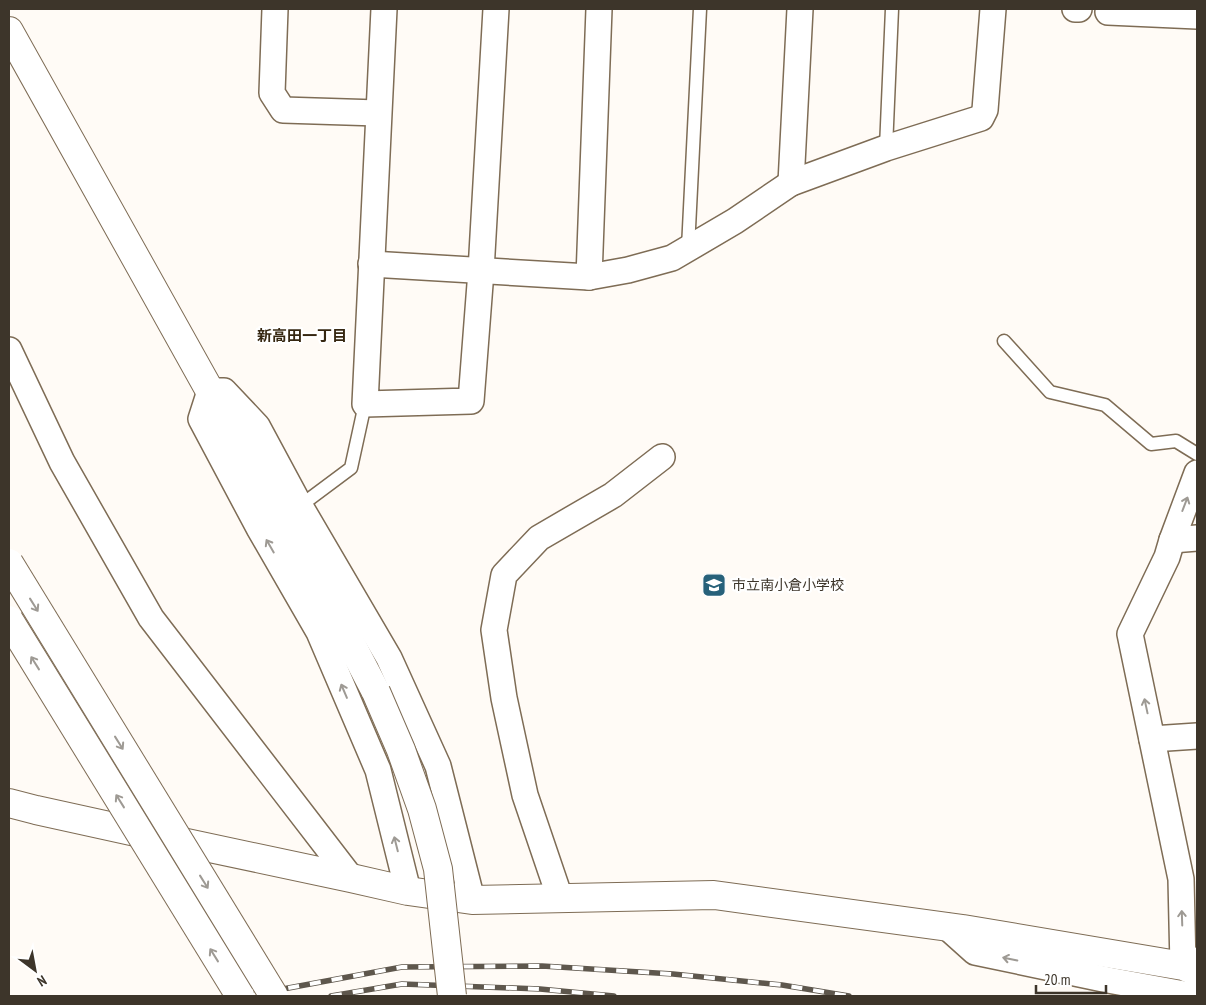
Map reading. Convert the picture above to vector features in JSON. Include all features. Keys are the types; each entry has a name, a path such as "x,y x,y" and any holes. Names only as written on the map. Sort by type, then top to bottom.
{"street":[{"path":"275,9 272,92 283,110 378,113"},
{"path":"384,9 365,404 471,401 481,270 496,9"},
{"path":"589,276 600,9"},
{"path":"791,183 800,9"},
{"path":"372,264 589,276 628,270 672,258 735,221 791,183 886,148 981,118 985,110 993,9"},
{"path":"1108,12 1197,16"},
{"path":"9,32 349,640 376,692 401,750 422,809 436,861 452,996"},
{"path":"9,350 62,462 151,618 351,878"},
{"path":"210,391 224,391 257,426 300,506 389,658 438,766 472,900"},
{"path":"210,391 201,419 259,528 319,632 378,770 408,891"},
{"path":"560,898 525,794 504,698 494,630 504,575 539,538 614,495 662,457"},
{"path":"9,803 408,891 472,900 714,895 946,926 1193,966 1181,879 1130,634 1167,557 1197,473"},
{"path":"1172,540 1197,538"},
{"path":"9,563 274,996"},
{"path":"9,620 240,996"},
{"path":"1152,739 1197,736"},
{"path":"946,926 975,952 1195,996"}],"lane":[{"path":"688,248 700,9"},
{"path":"886,148 892,9"},
{"path":"1004,341 1050,392 1105,405 1151,444 1176,440 1197,454"},
{"path":"300,506 351,468 365,404"}],"railway":[{"path":"245,996 402,967 542,966 673,974 782,985 849,996"},
{"path":"331,996 402,984 540,989 614,996"}],"place":[{"name":"市立南小倉小学校","path":"714,585"}],"district":[{"name":"新高田一丁目","path":"302,335"}]}
